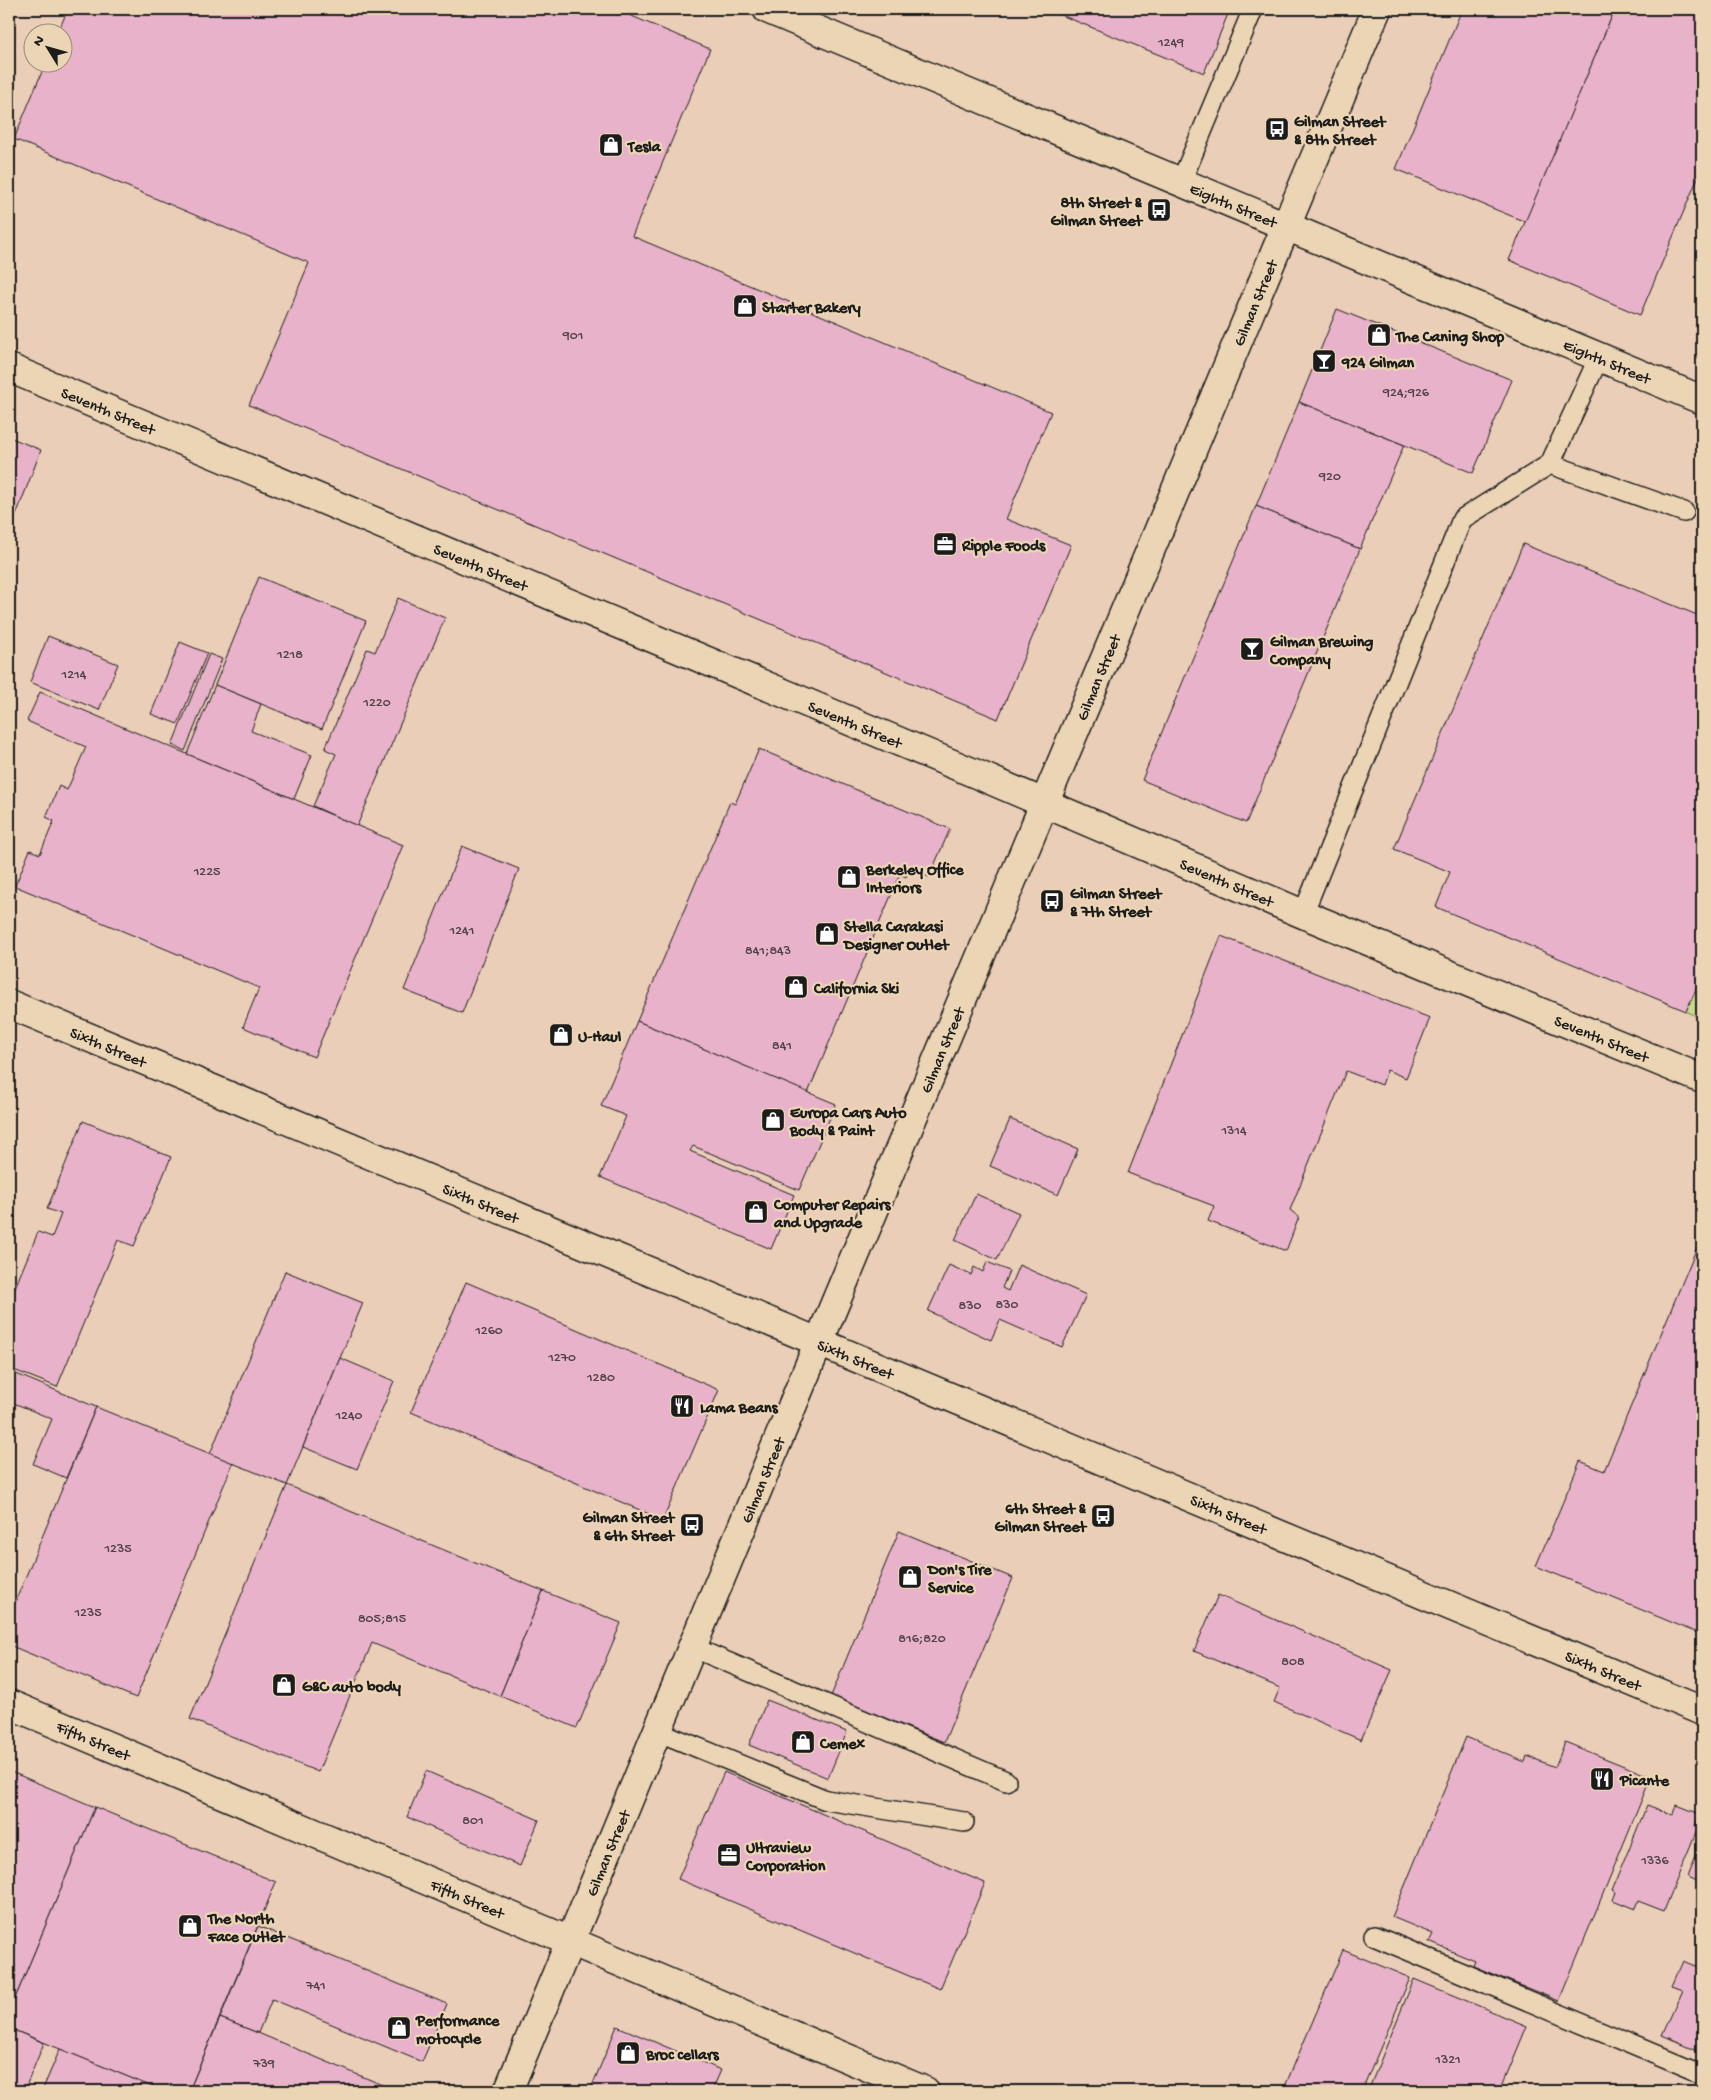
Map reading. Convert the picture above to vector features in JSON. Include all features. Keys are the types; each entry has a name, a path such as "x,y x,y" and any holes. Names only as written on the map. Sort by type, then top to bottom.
{"street":[{"name":"Eighth Street","path":"767,9 1702,400"},
{"name":"Gilman Street","path":"508,2091 818,1344 1377,9"},
{"name":"Seventh Street","path":"9,368 1302,914 1702,1078"},
{"name":"Sixth Street","path":"9,1004 818,1344 1105,1460 1702,1711"},
{"name":"Fifth Street","path":"9,1704 925,2091"}],"lane":[{"path":"1181,182 1253,9"},
{"path":"1302,914 1462,519 1550,464 1599,356"},
{"path":"1550,464 1684,512"},
{"path":"692,1647 1006,1781"},
{"path":"657,1731 826,1800 964,1822"},
{"path":"1374,1936 1702,2074"}],"green space":[{"path":"1702,977 1702,1019 1686,1011"}],"building":[{"path":"68,9 615,9 710,49 632,236 1051,412 1006,519 1071,545 998,719 249,405 309,263 14,139 42,72 72,72 72,22 62,22"},
{"path":"1046,9 1230,9 1204,73"},
{"path":"1462,9 1615,9 1526,222 1396,169"},
{"path":"1615,9 1702,9 1702,168 1640,315 1509,260"},
{"path":"1337,309 1512,380 1473,473 1299,402"},
{"path":"1299,402 1404,445 1360,549 1256,506"},
{"path":"9,437 41,450 15,518 9,516"},
{"path":"1256,506 1360,549 1246,823 1142,780"},
{"path":"1523,544 1702,617 1702,977 1686,1011 1436,907 1450,872 1394,849"},
{"path":"259,577 366,621 322,729 215,685"},
{"path":"398,598 445,618 357,826 313,806 336,754 325,749 367,649 375,652"},
{"path":"48,636 118,664 99,710 30,682"},
{"path":"180,642 207,653 178,724 151,714"},
{"path":"209,654 222,659 185,751 172,745"},
{"path":"215,685 261,704 251,731 312,755 294,799 187,754"},
{"path":"40,692 403,845 314,1057 243,1027 259,988 15,886 30,850 40,854 54,821 46,817 59,786 67,790 86,747 27,721"},
{"path":"759,749 950,829 929,877 909,869 906,877 900,874 808,1093 637,1021 730,802 735,804"},
{"path":"462,846 519,869 462,1013 404,990"},
{"path":"1221,936 1430,1018 1406,1078 1387,1070 1382,1085 1346,1071 1290,1210 1299,1217 1286,1251 1208,1221 1214,1206 1128,1173"},
{"path":"637,1021 836,1104 799,1190 693,1146 690,1151 794,1195 771,1249 600,1177 626,1116 601,1106"},
{"path":"1010,1119 1078,1149 1058,1195 990,1166"},
{"path":"83,1121 171,1157 134,1246 118,1240 57,1387 9,1368 9,1302 38,1232 52,1237 61,1214 47,1209"},
{"path":"976,1194 1019,1213 997,1260 955,1240"},
{"path":"1702,1235 1702,1635 1536,1566 1580,1461 1604,1471"},
{"path":"987,1262 1009,1271 1002,1288 1008,1291 1019,1265 1086,1295 1062,1347 1000,1320 991,1340 928,1311 949,1265 971,1275 974,1267 983,1272"},
{"path":"285,1271 363,1303 287,1485 210,1454"},
{"path":"466,1282 719,1390 663,1520 411,1412"},
{"path":"340,1358 394,1381 357,1469 303,1447"},
{"path":"9,1371 96,1407 66,1478 33,1464 52,1419 9,1401"},
{"path":"96,1407 233,1463 136,1698 9,1645 9,1617"},
{"path":"287,1485 543,1591 500,1696 372,1643 318,1772 190,1719"},
{"path":"899,1531 1013,1578 944,1742 831,1696"},
{"path":"543,1591 621,1623 577,1728 500,1696"},
{"path":"1218,1595 1392,1670 1361,1740 1274,1702 1280,1688 1194,1651"},
{"path":"767,1700 847,1732 828,1778 749,1745"},
{"path":"1466,1737 1525,1762 1527,1756 1555,1767 1565,1742 1651,1777 1559,2001 1473,1966 1475,1961 1429,1942 1433,1934 1392,1917"},
{"path":"9,1771 95,1807 9,2013"},
{"path":"426,1771 539,1820 520,1866 407,1817"},
{"path":"724,1772 985,1883 940,1989 678,1879"},
{"path":"1647,1805 1673,1815 1677,1805 1700,1814 1695,1826 1698,1827 1664,1911 1638,1901 1635,1909 1613,1900 1616,1892 1612,1890"},
{"path":"95,1807 276,1882 189,2091 162,2091 9,2028 9,2013"},
{"path":"1702,1841 1702,1883 1688,1877"},
{"path":"258,1926 447,2004 422,2062 272,1999 258,2033 220,2018"},
{"path":"1343,1950 1410,1978 1362,2091 1283,2091"},
{"path":"1683,1961 1702,1969 1702,2052 1663,2035 1683,1990 1672,1986"},
{"path":"1414,1979 1527,2026 1500,2091 1368,2091"},
{"path":"220,2018 258,2033 397,2091 189,2091"},
{"path":"617,2026 721,2070 712,2091 590,2091"},
{"path":"9,2028 44,2043 24,2091 9,2091"},
{"path":"60,2049 97,2064 162,2091 42,2091"}],"place":[{"name":"Gilman Street & 8th Street","path":"1277,129"},
{"name":"Tesla","path":"611,145"},
{"name":"8th Street & Gilman Street","path":"1159,210"},
{"name":"Starter Bakery","path":"745,306"},
{"name":"The Caning Shop","path":"1379,335"},
{"name":"924 Gilman","path":"1324,361"},
{"name":"Ripple Foods","path":"945,544"},
{"name":"Gilman Brewing Company","path":"1252,649"},
{"name":"Berkeley Office Interiors","path":"849,877"},
{"name":"Gilman Street & 7th Street","path":"1052,901"},
{"name":"Stella Carakasi Designer Outlet","path":"827,934"},
{"name":"California Ski","path":"796,987"},
{"name":"U-Haul","path":"561,1035"},
{"name":"Europa Cars Auto Body & Paint","path":"773,1120"},
{"name":"Computer Repairs and Upgrade","path":"756,1212"},
{"name":"Lama Beans","path":"682,1406"},
{"name":"6th Street & Gilman Street","path":"1103,1516"},
{"name":"Gilman Street & 6th Street","path":"692,1525"},
{"name":"Don's Tire Service","path":"910,1577"},
{"name":"G&C auto body","path":"284,1685"},
{"name":"Cemex","path":"803,1742"},
{"name":"Picante","path":"1602,1779"},
{"name":"Ultraview Corporation","path":"729,1855"},
{"name":"The North Face Outlet","path":"190,1926"},
{"name":"Performance motocycle","path":"399,2028"},
{"name":"Broc cellars","path":"628,2053"}]}
